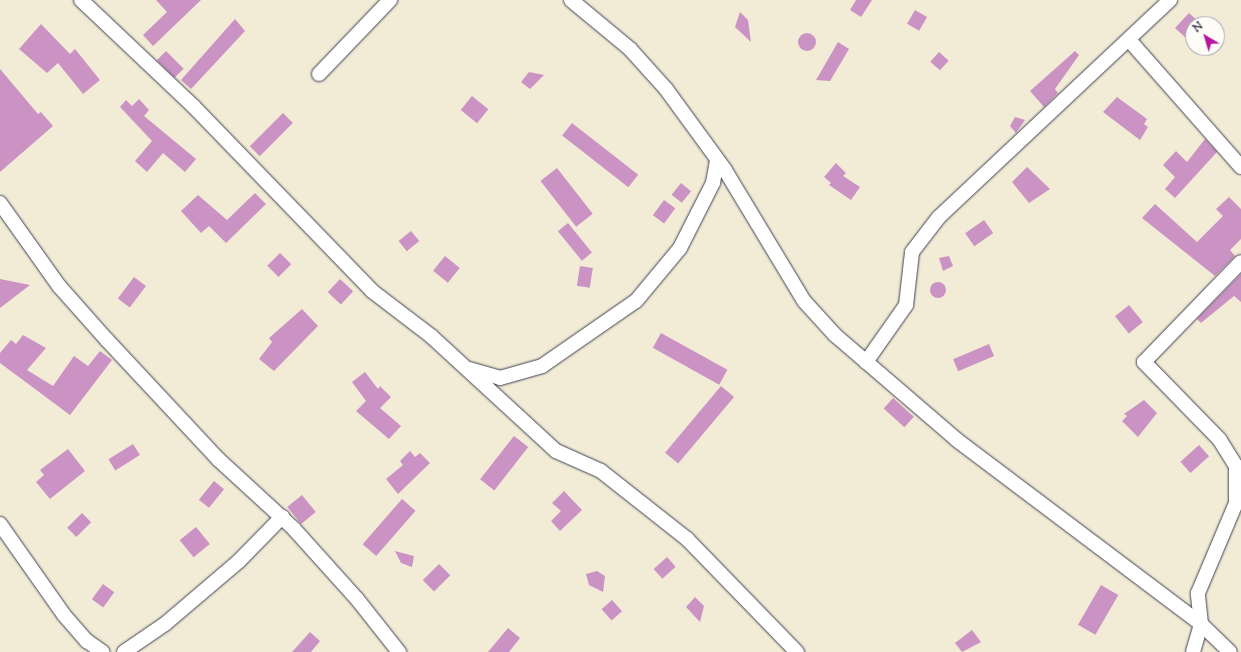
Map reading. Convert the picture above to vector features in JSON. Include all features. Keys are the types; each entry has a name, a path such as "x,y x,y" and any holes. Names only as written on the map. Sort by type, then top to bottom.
{"street":[{"path":"81,0 193,106 372,291 465,368 556,451 601,471 687,539 797,652"},
{"path":"319,74 390,0"},
{"path":"571,0 630,50 666,89 717,160 804,301 866,362 957,440 1201,624 1230,652"},
{"path":"866,362 906,305 912,252 939,217 1130,41 1170,0"},
{"path":"1130,41 1241,167"},
{"path":"465,368 500,378 542,366 636,301 680,248 713,183 717,160"},
{"path":"0,203 59,286 107,340 218,459 282,517 358,599 399,652"},
{"path":"1193,652 1201,624 1198,593 1236,503 1236,466 1220,440 1144,362 1241,262"},
{"path":"124,652 165,624 239,561 282,517"},
{"path":"0,524 64,615 87,641 103,652"}],"building":[{"path":"156,0 201,0 153,46 143,35 167,12"},
{"path":"856,0 872,0 861,17 850,10"},
{"path":"915,10 927,17 919,31 907,24"},
{"path":"740,12 748,20 751,42 735,27"},
{"path":"1185,17 1185,37 1175,28"},
{"path":"235,19 245,31 191,89 181,80"},
{"path":"41,24 70,54 75,49 100,80 83,94 58,63 47,73 19,49"},
{"path":"807,33 813,36 816,42 813,48 807,51 801,48 798,42 801,36"},
{"path":"838,42 849,49 830,81 816,80"},
{"path":"166,51 184,69 174,78 157,60"},
{"path":"1075,51 1079,55 1055,89 1058,93 1044,107 1030,91"},
{"path":"939,52 949,61 940,70 930,62"},
{"path":"0,69 38,114 41,112 53,126 0,172"},
{"path":"529,72 544,75 530,89 521,82"},
{"path":"472,96 488,109 477,123 461,110"},
{"path":"1117,97 1147,119 1144,124 1148,127 1140,140 1103,112"},
{"path":"139,99 149,110 144,116 196,159 185,172 163,153 147,172 135,161 152,141 120,107 126,100 132,106"},
{"path":"283,113 293,123 260,156 250,146"},
{"path":"1015,117 1025,120 1016,133 1010,126"},
{"path":"572,123 638,175 628,187 562,136"},
{"path":"1205,139 1217,152 1175,198 1165,189 1175,177 1163,165 1176,151 1187,162"},
{"path":"836,163 846,173 843,176 860,187 851,200 829,185 831,183 824,177"},
{"path":"1027,167 1050,189 1029,203 1012,182"},
{"path":"557,168 593,214 576,227 540,181"},
{"path":"681,183 691,191 682,203 672,195"},
{"path":"255,193 266,204 226,243 209,226 201,233 181,211 198,195 227,220"},
{"path":"1229,197 1241,209 1241,239 1230,250 1235,256 1215,276 1142,218 1155,204 1197,242 1223,216 1216,209"},
{"path":"664,200 675,208 664,224 653,215"},
{"path":"984,220 993,233 974,246 965,233"},
{"path":"568,223 592,253 582,261 558,231"},
{"path":"411,231 419,241 407,251 399,241"},
{"path":"280,253 291,264 279,277 267,266"},
{"path":"445,256 460,268 448,283 433,271"},
{"path":"949,256 953,266 943,271 939,258"},
{"path":"580,266 593,268 590,288 577,286"},
{"path":"1241,274 1241,302 1234,296 1201,323 1197,319"},
{"path":"134,277 146,286 130,308 118,299"},
{"path":"0,279 30,285 0,308"},
{"path":"340,279 353,291 341,304 328,292"},
{"path":"938,282 945,287 946,290 941,297 938,298 931,293 930,290 935,283"},
{"path":"1129,305 1143,322 1129,333 1115,316"},
{"path":"302,309 318,326 274,371 259,359 272,342 269,338"},
{"path":"661,333 727,370 719,385 653,348"},
{"path":"23,335 46,348 27,370 53,386 74,356 88,366 100,351 112,360 70,415 0,363 0,353 11,340 16,344"},
{"path":"989,344 994,356 958,371 953,359"},
{"path":"365,372 378,389 380,386 391,397 380,408 401,426 389,439 356,411 366,401 352,382"},
{"path":"721,386 734,397 678,464 665,453"},
{"path":"893,398 914,417 904,427 884,408"},
{"path":"1144,400 1157,413 1138,437 1122,421 1127,416 1124,414"},
{"path":"514,436 528,447 494,490 480,479"},
{"path":"133,444 140,455 115,470 108,459"},
{"path":"1199,445 1209,456 1190,473 1180,462"},
{"path":"68,449 85,471 50,499 36,482 44,475 40,470"},
{"path":"410,451 415,457 420,453 430,463 398,494 386,479 403,465 400,461"},
{"path":"214,481 224,489 209,508 199,500"},
{"path":"564,491 582,510 560,531 551,521 561,511 552,503"},
{"path":"302,495 316,512 301,524 287,507"},
{"path":"402,499 416,511 376,556 363,544"},
{"path":"82,513 91,522 76,537 67,528"},
{"path":"196,527 210,544 194,557 180,540"},
{"path":"395,551 414,556 412,567 401,563"},
{"path":"667,557 676,567 662,579 654,569"},
{"path":"439,564 450,575 434,592 423,580"},
{"path":"597,571 605,576 603,592 589,585 586,574"},
{"path":"103,584 114,592 103,608 92,599"},
{"path":"1101,585 1118,595 1095,635 1078,625"},
{"path":"695,597 704,606 700,622 686,607"},
{"path":"612,600 622,611 612,621 602,609"},
{"path":"508,628 520,638 509,652 488,652"},
{"path":"972,630 981,642 962,652 955,643"},
{"path":"310,632 320,641 311,652 292,652"}]}
